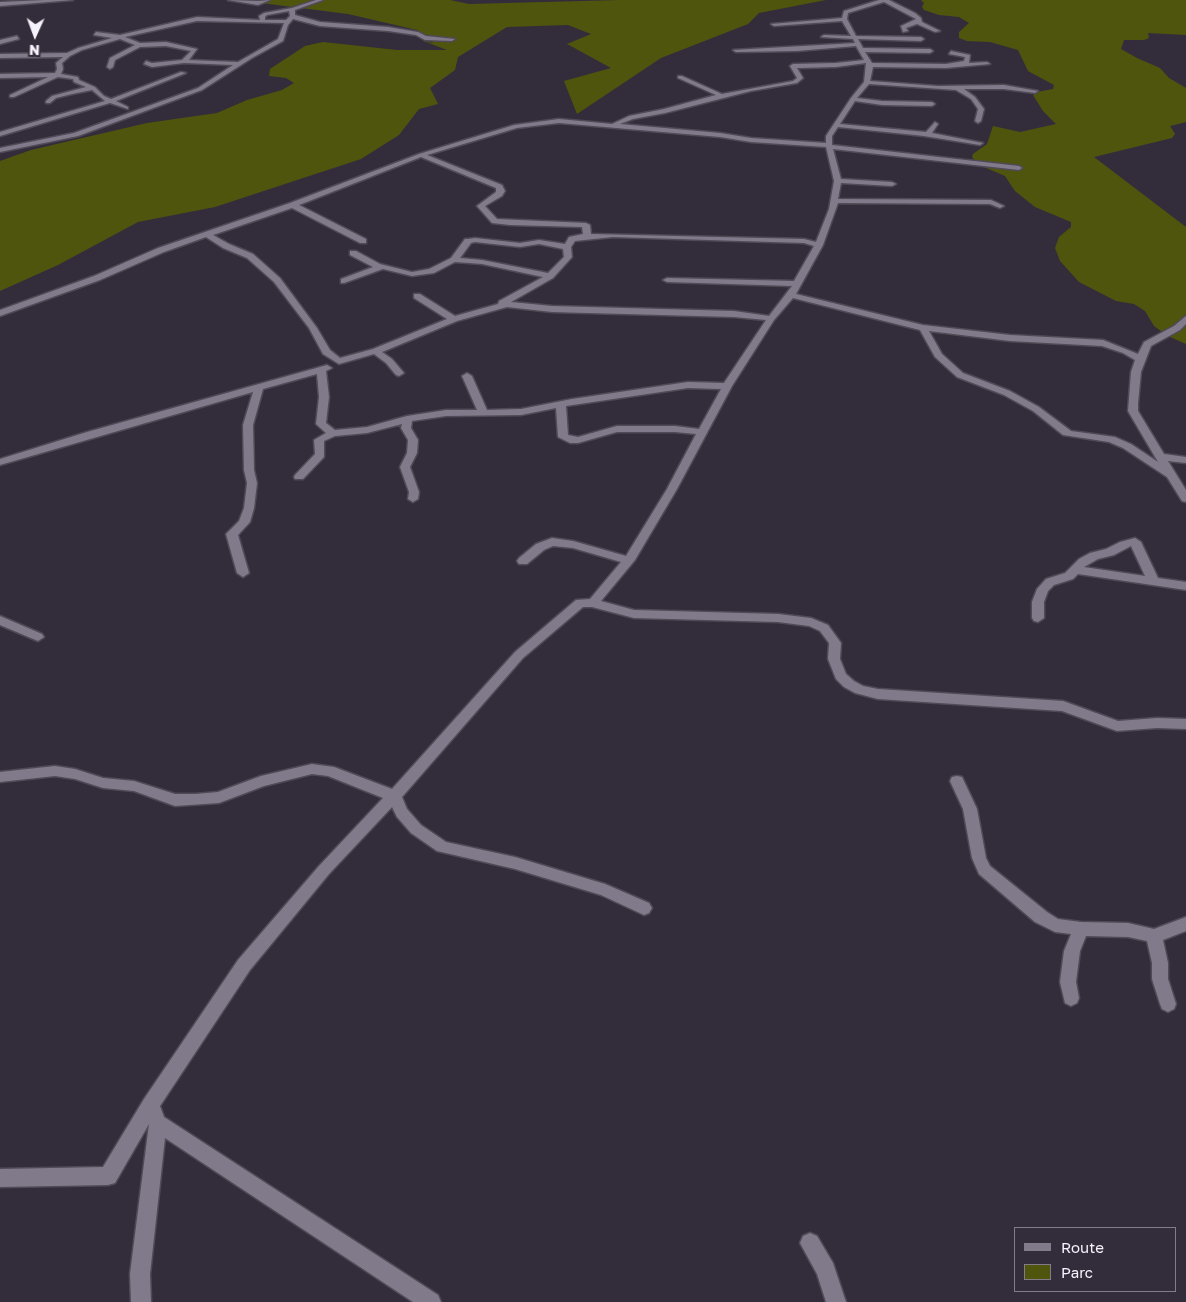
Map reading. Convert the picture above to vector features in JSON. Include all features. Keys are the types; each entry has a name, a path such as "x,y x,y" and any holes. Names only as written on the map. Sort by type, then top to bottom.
{"street":[{"path":"0,4 71,0"},
{"path":"230,0 258,3 268,0"},
{"path":"264,21 262,16 266,14 293,12 320,0"},
{"path":"593,602 629,560 704,432 728,386 771,319 793,290 819,245 835,201 838,182 828,146 829,136 853,99 859,49 846,12 885,0 898,5 918,19 918,22 937,31"},
{"path":"279,6 293,12 296,18 320,24 388,29 418,34 425,38 452,39"},
{"path":"0,150 48,142 97,128 200,90 238,64 281,40 293,12"},
{"path":"896,14 908,12"},
{"path":"12,96 57,75 60,63 68,55 80,49 120,37 191,20 223,19 288,22"},
{"path":"214,26 223,19"},
{"path":"790,22 800,30"},
{"path":"774,24 790,22 859,49 938,88 1004,87 1035,91"},
{"path":"905,31 904,27 918,22"},
{"path":"345,35 351,30 349,27"},
{"path":"96,34 120,37 149,46 166,44 195,50 184,61"},
{"path":"824,37 859,49 951,66 973,72"},
{"path":"0,42 17,38"},
{"path":"612,126 631,117 666,111 722,96 796,82 800,78 793,66 836,65 859,49 921,39"},
{"path":"110,67 112,59 139,44"},
{"path":"859,49 902,77"},
{"path":"736,50 859,49 930,51"},
{"path":"951,53 968,56 967,62 961,65"},
{"path":"0,56 68,55"},
{"path":"149,66 184,61 238,64"},
{"path":"951,66 986,64"},
{"path":"0,134 112,101 183,74"},
{"path":"0,76 57,75 76,78 76,81 93,88 102,97 126,108"},
{"path":"680,77 722,96"},
{"path":"48,102 71,92 93,88"},
{"path":"958,88 973,98 981,109 978,121"},
{"path":"28,89 44,92 71,92"},
{"path":"853,99 882,103 932,104"},
{"path":"0,313 97,278 161,250 292,205 420,155 516,126 542,122 559,121 702,133 751,140 828,146 1019,168"},
{"path":"874,129 882,124"},
{"path":"928,135 935,124"},
{"path":"836,125 980,143"},
{"path":"420,155 500,187 501,191 499,194 481,206 495,221 510,224 586,225 587,236"},
{"path":"838,182 892,184"},
{"path":"835,201 991,202 1000,206"},
{"path":"292,205 363,241"},
{"path":"206,234 226,246 250,256 276,280 313,328 326,352 339,361"},
{"path":"495,306 533,287 550,276 568,257 567,247 572,239 587,236 613,235 804,241 819,245"},
{"path":"344,281 379,268 392,268 412,274 423,274 454,260 468,242 475,240 520,245 539,242 567,247"},
{"path":"353,253 379,268"},
{"path":"454,260 482,262 550,276"},
{"path":"667,280 793,290 924,328 1010,338 1095,342 1112,346 1140,359"},
{"path":"417,296 454,319"},
{"path":"0,462 259,386 321,370 339,361 376,350 454,319 495,306 507,304 597,312 734,314 771,319"},
{"path":"1186,319 1177,328 1147,344 1140,359 1134,390 1133,411 1186,499"},
{"path":"924,328 938,355 960,375 1007,394 1036,409 1067,433 1075,436 1112,439 1174,477"},
{"path":"376,350 399,373"},
{"path":"321,370 324,397 321,424 333,433"},
{"path":"467,376 481,404 483,413"},
{"path":"299,477 320,455 320,440 333,433 367,430 407,419 446,413 521,412 572,402 688,385 728,386"},
{"path":"243,573 232,534 244,522 249,508 252,483 249,470 248,425 259,386"},
{"path":"561,405 563,437 570,440 578,440 622,429 675,428 704,432"},
{"path":"407,419 406,428 413,440 412,453 404,467 414,492 413,499"},
{"path":"1159,457 1186,460"},
{"path":"522,561 540,547 552,542 573,545 629,560"},
{"path":"1038,618 1038,602 1043,589 1050,582 1069,576 1083,562 1094,556 1110,552 1124,544 1135,542 1153,580"},
{"path":"1077,570 1186,586"},
{"path":"0,1178 108,1176 150,1105 244,965 324,870 394,796 519,655 580,603 593,602 634,614 798,619 811,622 824,628 835,643 834,659 841,676 849,684 860,690 878,694 1063,706 1116,726 1157,722 1186,724"},
{"path":"0,620 38,637"},
{"path":"0,777 55,771 76,774 103,783 134,786 175,800 196,800 219,797 261,781 312,769 329,771 394,796 402,813 416,829 442,846 491,857 605,890 644,908"},
{"path":"957,781 970,810 979,858 984,870 1041,917 1056,925 1081,929 1128,930 1154,936 1186,924"},
{"path":"1071,998 1068,982 1072,951 1081,929"},
{"path":"1154,936 1160,963 1160,979 1168,1004"},
{"path":"141,1302 140,1274 158,1123 150,1105"},
{"path":"158,1123 431,1302"},
{"path":"810,1243 826,1270 836,1302"}],"green space":[{"path":"263,0 450,0 469,4 619,0 826,0 759,13 748,24 661,58 577,114 564,81 611,68 567,44 591,34 568,25 507,27 458,57 455,70 430,88 438,104 419,109 399,135 361,159 215,207 138,222 58,265 0,291 0,161 31,150 147,123 217,113 247,100 282,90 294,83 286,78 269,76 270,69 305,46 323,42 397,50 447,50 421,40 433,43 417,30 348,14 261,3"},
{"path":"921,0 1186,0 1186,35 1148,33 1149,38 1144,40 1124,40 1121,49 1160,68 1169,78 1186,88 1186,122 1170,126 1175,134 1172,138 1094,157 1186,227 1186,344 1168,336 1154,326 1145,311 1134,304 1116,301 1079,282 1060,261 1055,248 1059,237 1071,227 1071,222 1035,207 1015,191 1005,176 977,164 972,157 973,154 987,144 993,126 1020,132 1056,124 1043,111 1033,95 1037,92 1053,89 1054,85 1028,71 1018,50 990,42 967,41 959,38 959,32 969,23 959,17 939,15 924,10 922,7 924,3"}]}
